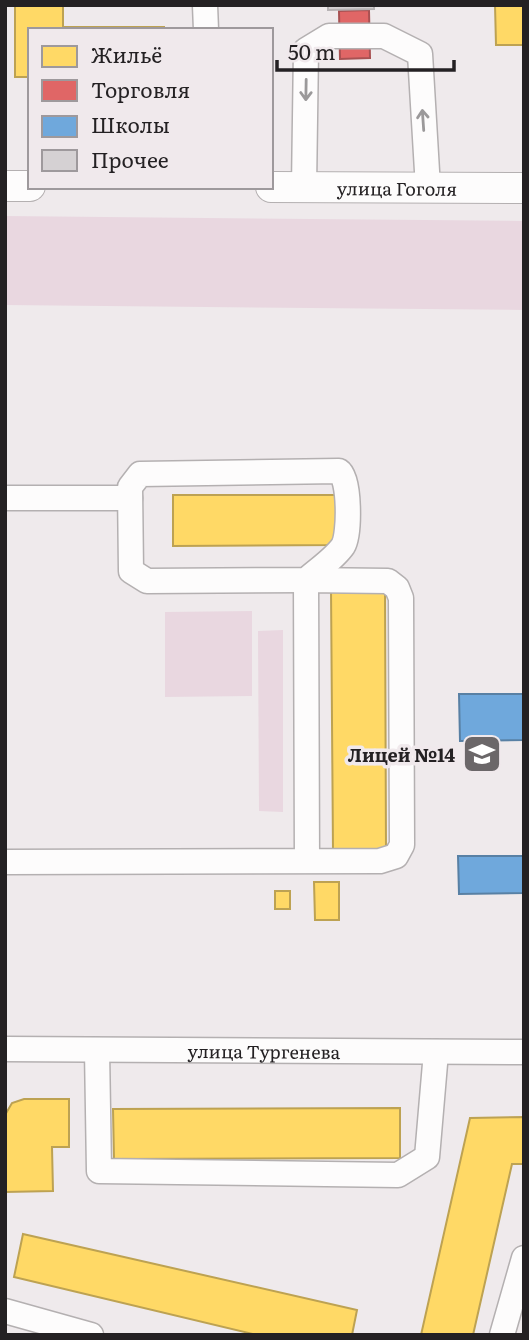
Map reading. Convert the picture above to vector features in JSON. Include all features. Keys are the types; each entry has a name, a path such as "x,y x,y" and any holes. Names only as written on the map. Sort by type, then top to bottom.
{"main road":[{"path":"5,186 28,186"},
{"name":"улица Гоголя","path":"273,187 524,188"}],"street":[{"path":"205,5 206,28"},
{"path":"304,187 306,50 329,36 384,36 420,54 428,188"},
{"path":"5,862 380,861 396,856 402,845 400,592 388,582 306,580 140,579 129,564 130,498 133,480 144,472 339,471 347,482 346,540 340,550 306,580 307,861"},
{"path":"5,498 130,498"},
{"name":"улица Тургенева","path":"5,1049 524,1052"},
{"path":"97,1050 99,1171 398,1175 427,1157 436,1052"},
{"path":"502,1335 524,1258"},
{"path":"5,1311 91,1335"}],"shaded area":[{"path":"5,216 524,221 524,310 5,305"},
{"path":"252,611 252,696 165,697 165,612"},
{"path":"283,630 283,812 259,811 258,631"}],"building: Жильё":[{"path":"15,5 63,5 63,27 164,27 28,28 28,77 15,77"},
{"path":"495,5 524,5 524,45 496,45"},
{"path":"173,495 337,495 337,545 173,546"},
{"path":"331,589 385,589 386,851 333,851"},
{"path":"314,882 339,882 339,920 315,920"},
{"path":"275,891 290,891 290,909 275,909"},
{"path":"24,1099 69,1099 69,1147 52,1147 53,1191 5,1192 5,1115 12,1103"},
{"path":"400,1108 400,1158 114,1159 113,1109"},
{"path":"524,1117 524,1164 512,1164 473,1335 421,1335 470,1118"},
{"path":"23,1234 357,1310 352,1335 257,1335 14,1277"}],"building: Торговля":[{"path":"369,10 370,58 340,59 339,11"}],"building: Школы":[{"path":"459,694 524,694 524,740 460,741"},
{"path":"458,856 524,856 524,893 459,894"}],"building: Прочее":[{"path":"328,5 374,5 374,9 328,10"}],"place":[{"name":"Лицей №14","path":"482,754"}]}
